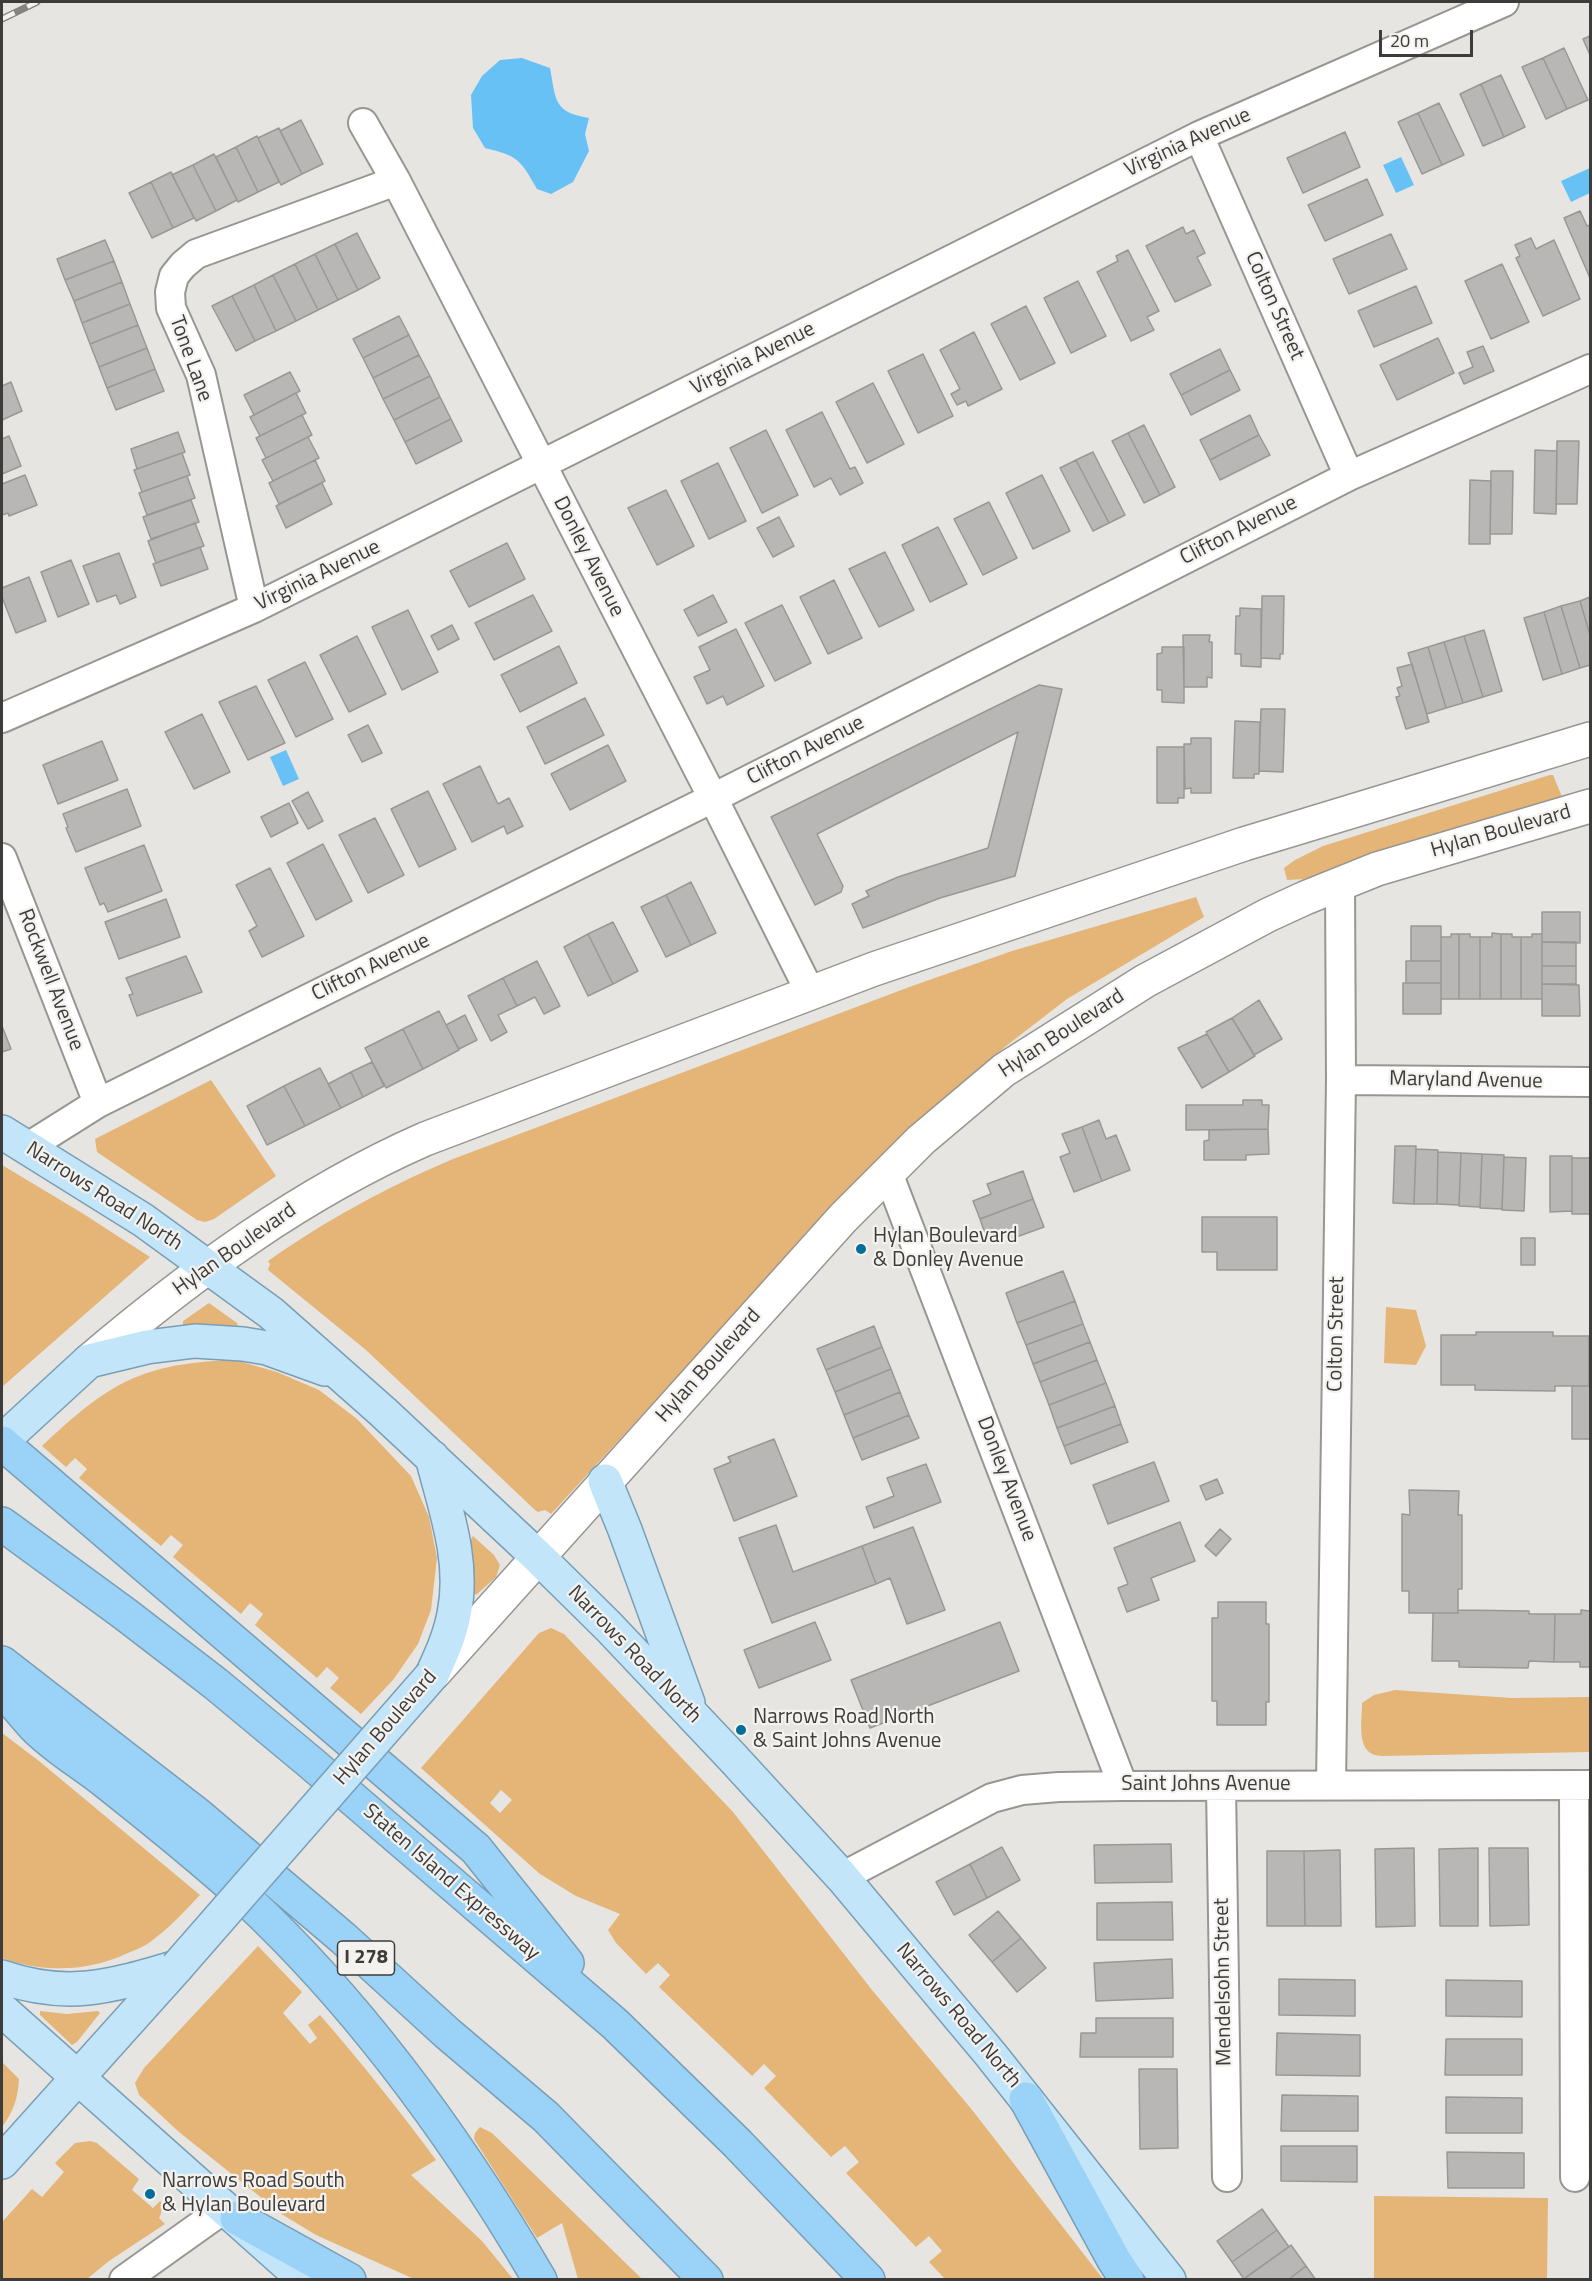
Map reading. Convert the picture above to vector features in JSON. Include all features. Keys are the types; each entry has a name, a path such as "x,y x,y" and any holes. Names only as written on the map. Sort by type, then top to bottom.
{"highway":[{"path":"2,1442 476,1849 615,2024"},
{"name":"Staten Island Expressway","path":"2,1524 216,1684 320,1770 615,2024 737,2143 868,2280"},
{"name":"I 278","path":"2,1663 198,1815 344,1938 447,2033 546,2117 706,2280"},
{"path":"2,1688 35,1728 136,1806 217,1873 313,1966 368,2029 459,2148 540,2280"},
{"path":"1026,2098 1127,2280"},
{"path":"231,2213 291,2250 349,2280"}],"main road":[{"name":"Hylan Boulevard","path":"2,1442 89,1361 208,1265 324,1189 375,1161 476,1118 810,992 1244,844 1590,739"},
{"name":"Hylan Boulevard","path":"2,2162 537,1556 843,1218 921,1140 968,1099 1039,1046 1145,981 1268,915 1340,883 1423,855 1590,806"},
{"name":"Narrows Road North","path":"15,1139 143,1220 208,1265 271,1313 346,1378 537,1556 771,1798 842,1877 1026,2098 1169,2280"},
{"path":"89,1361 147,1347 195,1341 220,1341 267,1348 346,1378"},
{"path":"432,1457 454,1547 457,1591 448,1639 432,1675"},
{"path":"605,1481 693,1716"},
{"path":"2,1977 41,1988 75,1990 110,1986 177,1966"},
{"path":"2,2010 305,2280"}],"street":[{"name":"Virginia Avenue","path":"2,718 254,608 1199,136 1504,2"},
{"name":"Donley Avenue","path":"363,123 396,181 713,798 810,992"},
{"name":"Colton Street","path":"1199,136 1349,476"},
{"name":"Tone Lane","path":"254,608 201,375 171,308 170,292 174,276 196,254 396,181"},
{"name":"Clifton Avenue","path":"15,1139 98,1103 713,798 1349,476 1590,369"},
{"name":"Rockwell Avenue","path":"2,858 98,1103"},
{"name":"Colton Street","path":"1331,1784 1341,1080 1340,883"},
{"name":"Maryland Avenue","path":"1341,1080 1590,1082"},
{"name":"Donley Avenue","path":"888,1173 1123,1786"},
{"name":"Saint Johns Avenue","path":"842,1877 992,1798 1022,1790 1123,1786 1331,1784 1582,1785"},
{"path":"1575,2177 1582,1785"},
{"name":"Mendelsohn Street","path":"1221,1786 1227,2177"},
{"path":"124,2280 231,2213"}],"shaded area":[{"path":"1553,775 1563,799 1557,802 1304,879 1287,880 1284,868 1323,846"},
{"path":"1196,897 1204,917 1067,999 1006,1046 874,1163 551,1514 545,1510 538,1512 535,1510 366,1350 268,1270 270,1264 268,1261 313,1231 380,1193 453,1159 912,986 1012,951"},
{"path":"211,1080 276,1176 214,1219 205,1222 197,1220 97,1152 95,1139"},
{"path":"2,1165 150,1257 2,1387"},
{"path":"209,1303 238,1326 183,1326 183,1321"},
{"path":"1386,1307 1416,1310 1426,1346 1416,1365 1384,1363"},
{"path":"235,1360 277,1372 319,1390 357,1419 411,1476 429,1517 437,1558 431,1610 418,1644 393,1680 361,1714 330,1688 339,1678 327,1667 317,1678 255,1625 263,1614 250,1603 241,1614 173,1557 183,1545 171,1535 161,1546 79,1478 87,1469 75,1458 66,1467 42,1446 87,1406 128,1380 175,1366"},
{"path":"473,1536 494,1555 500,1565 496,1577 476,1595 470,1541"},
{"path":"551,1628 564,1634 733,1812 872,1990 973,2111 1103,2279 945,2279 929,2262 942,2251 929,2236 916,2247 846,2173 859,2162 845,2146 831,2157 764,2088 776,2076 764,2064 752,2076 659,1987 670,1975 658,1963 646,1974 616,1943 608,1930 620,1914 576,1896 540,1874 421,1768 539,1633","holes":["501,1790 512,1800 500,1813 490,1803"]},
{"path":"1395,1690 1512,1698 1590,1697 1590,1752 1373,1755 1367,1751 1362,1737 1362,1703 1374,1695"},
{"path":"2,1733 200,1895 149,1943 113,1959 81,1967 50,1968 2,1958"},
{"path":"258,1946 302,1992 283,2013 310,2044 317,2038 308,2025 320,2015 380,2086 436,2160 411,2175 482,2241 513,2279 414,2279 316,2235 283,2215 179,2132 139,2095 135,2083 144,2068"},
{"path":"40,2011 67,2014 98,2011 100,2013 72,2045 40,2015"},
{"path":"2,2062 19,2079 14,2105 2,2127"},
{"path":"480,2127 492,2133 642,2279 578,2279 562,2223 537,2238 474,2139"},
{"path":"90,2141 97,2143 139,2179 132,2190 153,2208 160,2201 162,2203 159,2218 165,2224 109,2261 87,2279 2,2279 2,2222 32,2189 42,2197 64,2172 55,2163 75,2143"},
{"path":"1374,2196 1548,2198 1547,2279 1374,2279"}],"water":[{"path":"522,58 550,68 558,103 569,112 589,118 585,134 589,151 573,182 551,194 537,189 517,160 485,148 473,128 471,95 482,76 500,60"},
{"path":"1401,157 1414,185 1396,193 1383,165"},
{"path":"1590,168 1590,193 1571,202 1561,181"},
{"path":"286,750 299,779 283,786 270,757"}],"building":[{"path":"1590,36 1590,55 1583,39"},
{"path":"1564,48 1588,100 1567,109 1543,58"},
{"path":"1543,58 1567,109 1546,119 1522,67"},
{"path":"1501,75 1525,127 1504,137 1481,84"},
{"path":"1481,84 1504,137 1483,146 1460,94"},
{"path":"1439,103 1464,155 1442,165 1418,113"},
{"path":"1418,113 1442,165 1422,174 1398,122"},
{"path":"301,120 323,164 302,174 280,131"},
{"path":"279,128 302,174 281,185 258,138"},
{"path":"1345,132 1360,167 1303,193 1287,158"},
{"path":"257,136 279,182 258,192 236,147"},
{"path":"236,147 258,192 238,202 216,157"},
{"path":"214,154 237,200 216,211 193,165"},
{"path":"193,165 216,211 196,221 172,175"},
{"path":"171,172 194,218 173,228 151,182"},
{"path":"1367,179 1383,215 1325,241 1308,205"},
{"path":"151,182 173,228 152,238 129,193"},
{"path":"1580,211 1587,226 1590,225 1590,278 1564,218"},
{"path":"1183,227 1186,234 1194,230 1205,253 1197,257 1211,285 1175,302 1146,246"},
{"path":"357,233 380,278 358,290 335,244"},
{"path":"1391,234 1407,269 1349,294 1333,259"},
{"path":"1531,238 1536,249 1554,240 1580,299 1543,316 1516,258 1520,256 1515,245"},
{"path":"105,240 114,261 65,280 57,259"},
{"path":"335,244 358,290 338,300 315,254"},
{"path":"1128,250 1159,311 1147,317 1154,330 1131,341 1097,272 1118,261 1116,256"},
{"path":"315,254 338,300 318,310 295,264"},
{"path":"114,261 122,282 74,301 65,280"},
{"path":"295,264 318,310 296,321 273,275"},
{"path":"1502,264 1529,322 1491,339 1465,281"},
{"path":"273,275 296,321 276,331 254,285"},
{"path":"1078,281 1106,336 1071,353 1044,298"},
{"path":"122,282 130,304 82,323 74,301"},
{"path":"254,285 276,331 255,341 232,296"},
{"path":"1416,286 1432,323 1374,347 1358,311"},
{"path":"232,296 255,341 236,351 212,306"},
{"path":"130,304 138,325 90,344 82,323"},
{"path":"1026,306 1055,363 1020,380 991,324"},
{"path":"399,316 409,335 363,358 353,339"},
{"path":"138,325 147,348 99,367 90,344"},
{"path":"974,332 1002,389 968,406 966,401 957,405 951,394 960,389 940,350"},
{"path":"409,335 419,355 373,378 363,358"},
{"path":"1438,338 1454,373 1397,400 1380,365"},
{"path":"1483,346 1494,371 1464,384 1459,373 1473,367 1467,352"},
{"path":"147,348 155,369 107,388 99,367"},
{"path":"1220,349 1230,370 1181,395 1170,374"},
{"path":"923,354 953,416 918,433 888,371"},
{"path":"419,355 430,376 383,399 373,378"},
{"path":"155,369 164,391 116,410 107,388"},
{"path":"1230,370 1240,390 1191,415 1181,395"},
{"path":"290,372 300,391 254,415 244,395"},
{"path":"430,376 440,397 394,420 383,399"},
{"path":"11,382 22,411 2,420 2,386"},
{"path":"873,383 904,444 867,463 836,402"},
{"path":"296,393 306,413 260,436 250,417"},
{"path":"440,397 451,419 405,442 394,420"},
{"path":"822,412 850,469 855,467 863,483 840,495 831,478 814,487 786,430"},
{"path":"302,415 312,435 266,458 256,438"},
{"path":"1250,415 1259,435 1210,460 1200,440"},
{"path":"451,419 462,441 416,464 405,442"},
{"path":"1144,425 1175,487 1160,495 1128,433"},
{"path":"766,430 798,495 762,513 730,448"},
{"path":"178,432 185,452 137,469 131,449"},
{"path":"1128,433 1160,495 1144,503 1112,441"},
{"path":"1259,435 1270,455 1220,480 1210,460"},
{"path":"9,436 21,466 2,474 2,439"},
{"path":"308,437 319,458 273,481 262,460"},
{"path":"1557,441 1579,441 1577,504 1556,504"},
{"path":"1535,450 1557,451 1556,514 1534,513"},
{"path":"1093,452 1125,515 1109,523 1076,460"},
{"path":"182,453 190,475 142,492 134,470"},
{"path":"315,460 325,481 279,504 269,483"},
{"path":"1076,460 1109,523 1093,531 1060,468"},
{"path":"718,463 746,521 709,539 681,481"},
{"path":"1491,471 1513,471 1512,534 1490,534"},
{"path":"25,475 37,505 9,516 8,513 2,515 2,484"},
{"path":"1042,475 1070,531 1033,549 1006,493"},
{"path":"187,476 195,498 147,515 139,493"},
{"path":"1470,480 1491,481 1490,544 1469,544"},
{"path":"322,483 332,504 286,528 276,506"},
{"path":"666,490 694,546 657,565 628,508"},
{"path":"191,500 199,522 151,539 143,517"},
{"path":"989,502 1017,558 983,575 954,519"},
{"path":"779,517 794,546 773,557 757,528"},
{"path":"195,523 204,546 156,563 148,541"},
{"path":"938,527 967,584 930,602 902,545"},
{"path":"507,543 525,579 469,607 450,571"},
{"path":"200,547 208,569 161,586 153,564"},
{"path":"885,552 914,610 879,627 849,569"},
{"path":"119,553 136,597 120,604 116,595 97,602 83,566"},
{"path":"71,560 89,604 58,617 41,572"},
{"path":"29,577 46,621 16,633 2,597 2,588"},
{"path":"834,580 862,638 828,654 800,597"},
{"path":"533,595 552,631 494,660 475,623"},
{"path":"713,595 727,622 698,636 684,610"},
{"path":"1262,596 1284,596 1283,654 1280,654 1280,659 1261,658"},
{"path":"1590,597 1590,635 1580,601"},
{"path":"1580,601 1590,635 1590,665 1580,668 1561,606"},
{"path":"782,605 811,663 775,681 745,623"},
{"path":"1561,606 1580,668 1562,674 1544,612"},
{"path":"1240,608 1261,609 1261,667 1241,666 1241,654 1235,654 1236,616 1240,616"},
{"path":"408,610 438,672 402,690 372,627"},
{"path":"1544,612 1562,674 1543,680 1524,618"},
{"path":"452,625 459,639 438,650 431,636"},
{"path":"736,629 764,686 727,705 723,696 707,704 694,677 710,670 699,647"},
{"path":"1484,630 1502,691 1483,697 1464,636"},
{"path":"1183,635 1210,635 1212,678 1207,677 1207,687 1184,687"},
{"path":"357,636 386,694 349,712 320,655"},
{"path":"1464,636 1483,697 1463,703 1444,642"},
{"path":"1444,642 1463,703 1446,708 1428,647"},
{"path":"559,646 577,683 520,712 501,675"},
{"path":"1162,647 1184,647 1184,703 1162,702 1162,690 1157,690 1157,654 1162,653"},
{"path":"1428,647 1446,708 1427,714 1408,653"},
{"path":"305,662 333,719 296,737 268,680"},
{"path":"1412,664 1429,722 1406,729 1396,697 1400,696 1397,688 1402,686 1397,668"},
{"path":"1039,685 1062,689 1015,876 940,898 863,928 852,904 869,896 866,891 898,877 988,848 1018,732 817,834 843,886 841,892 815,905 771,817"},
{"path":"256,686 285,743 248,760 219,702"},
{"path":"585,698 604,735 545,764 527,727"},
{"path":"1261,709 1285,709 1283,772 1259,771"},
{"path":"202,714 230,772 194,789 165,732"},
{"path":"1235,721 1260,722 1259,774 1254,774 1254,778 1233,778"},
{"path":"368,725 382,753 362,762 348,735"},
{"path":"1191,738 1211,738 1211,793 1191,793 1191,788 1185,789 1184,744 1191,744"},
{"path":"102,741 118,780 58,804 43,765"},
{"path":"608,745 626,781 570,810 551,774"},
{"path":"1157,747 1184,747 1184,798 1178,798 1178,803 1157,803"},
{"path":"480,766 498,804 509,798 523,826 507,834 504,826 472,842 443,784"},
{"path":"127,789 141,826 76,852 63,814"},
{"path":"428,791 456,849 419,867 391,809"},
{"path":"308,792 323,821 308,829 292,801"},
{"path":"289,803 298,823 271,837 261,817"},
{"path":"375,818 404,875 368,893 339,835"},
{"path":"323,844 352,901 316,920 287,863"},
{"path":"144,845 162,891 108,912 104,903 100,905 85,868"},
{"path":"270,868 304,936 262,957 249,931 257,926 236,885"},
{"path":"691,882 716,933 691,945 666,895"},
{"path":"666,895 691,945 666,957 641,907"},
{"path":"166,899 180,937 119,959 105,922"},
{"path":"1542,912 1580,912 1580,943 1542,942"},
{"path":"613,922 638,971 613,984 588,934"},
{"path":"1411,926 1441,926 1441,961 1411,961"},
{"path":"1492,933 1501,934 1501,999 1480,999 1480,937 1492,937"},
{"path":"588,934 613,984 588,996 564,947"},
{"path":"1451,934 1459,934 1459,999 1441,999 1441,937 1451,937"},
{"path":"1459,934 1480,937 1480,999 1459,999"},
{"path":"1501,934 1521,937 1521,999 1501,999"},
{"path":"1532,934 1542,934 1542,999 1521,999 1521,937 1532,937"},
{"path":"1542,942 1576,942 1576,966 1542,966"},
{"path":"186,956 202,992 137,1016 129,995 133,994 126,978"},
{"path":"537,961 560,1006 544,1014 535,997 517,1006 503,978"},
{"path":"1406,961 1441,961 1441,983 1406,983"},
{"path":"1542,966 1576,966 1576,984 1542,984"},
{"path":"503,978 517,1006 498,1015 507,1032 491,1041 468,996"},
{"path":"1403,983 1441,983 1441,1014 1403,1014"},
{"path":"1542,984 1579,985 1580,1016 1542,1016"},
{"path":"1259,1000 1282,1039 1254,1055 1232,1018"},
{"path":"439,1011 459,1050 423,1069 403,1029"},
{"path":"465,1015 477,1040 459,1049 446,1025"},
{"path":"1232,1018 1255,1056 1229,1072 1206,1032"},
{"path":"2,1026 11,1049 2,1052"},
{"path":"403,1029 423,1069 386,1088 365,1048"},
{"path":"1207,1034 1229,1072 1202,1088 1178,1048"},
{"path":"372,1062 384,1086 363,1097 351,1072"},
{"path":"320,1068 341,1108 305,1126 284,1086"},
{"path":"351,1072 363,1097 341,1108 328,1084"},
{"path":"284,1086 305,1126 267,1145 247,1106"},
{"path":"1243,1100 1262,1100 1262,1105 1269,1105 1268,1129 1186,1130 1186,1105 1243,1105"},
{"path":"1099,1120 1106,1139 1116,1135 1130,1170 1102,1181 1082,1127"},
{"path":"1082,1127 1102,1181 1074,1192 1060,1157 1070,1153 1062,1134"},
{"path":"1268,1129 1269,1154 1246,1155 1246,1160 1204,1160 1204,1141 1209,1140 1209,1130"},
{"path":"1395,1146 1416,1146 1414,1204 1393,1203"},
{"path":"1416,1149 1438,1150 1437,1204 1414,1204"},
{"path":"1438,1152 1461,1153 1459,1205 1437,1204"},
{"path":"1461,1153 1482,1154 1480,1207 1459,1206"},
{"path":"1482,1154 1504,1155 1502,1209 1480,1208"},
{"path":"1550,1156 1572,1156 1572,1211 1550,1212"},
{"path":"1504,1157 1526,1158 1524,1211 1502,1210"},
{"path":"1572,1158 1590,1158 1590,1214 1572,1214"},
{"path":"1023,1171 1033,1199 980,1219 973,1201 991,1194 987,1184"},
{"path":"1033,1199 1044,1227 1008,1240 1005,1232 987,1239 980,1219"},
{"path":"1202,1217 1277,1217 1277,1270 1217,1270 1217,1252 1202,1252"},
{"path":"1521,1238 1535,1238 1535,1265 1521,1265"},
{"path":"1063,1271 1075,1301 1017,1323 1006,1293"},
{"path":"1075,1301 1083,1324 1026,1345 1017,1323"},
{"path":"1083,1324 1090,1342 1033,1364 1026,1345"},
{"path":"874,1326 882,1347 826,1370 817,1349"},
{"path":"1476,1332 1553,1332 1553,1336 1589,1336 1589,1386 1555,1386 1555,1391 1475,1390 1475,1385 1441,1385 1441,1335 1476,1335"},
{"path":"1090,1342 1097,1360 1040,1382 1033,1364"},
{"path":"882,1347 891,1369 835,1392 826,1370"},
{"path":"1097,1360 1106,1383 1049,1405 1040,1382"},
{"path":"891,1369 900,1392 844,1415 835,1392"},
{"path":"1106,1383 1115,1406 1057,1428 1049,1405"},
{"path":"1572,1386 1590,1386 1590,1439 1572,1439"},
{"path":"900,1392 909,1415 853,1438 844,1415"},
{"path":"1115,1406 1121,1424 1064,1446 1057,1428"},
{"path":"909,1415 919,1438 862,1460 853,1438"},
{"path":"1121,1424 1128,1442 1071,1464 1064,1446"},
{"path":"774,1439 797,1496 734,1521 714,1469 731,1462 728,1457"},
{"path":"1154,1462 1169,1501 1108,1524 1093,1485"},
{"path":"926,1464 941,1502 874,1528 866,1507 894,1496 887,1478"},
{"path":"1217,1479 1223,1493 1206,1500 1200,1486"},
{"path":"1409,1490 1459,1491 1458,1515 1462,1515 1462,1589 1458,1589 1458,1613 1409,1613 1409,1591 1402,1591 1402,1514 1410,1515"},
{"path":"1180,1522 1195,1561 1151,1578 1159,1600 1127,1612 1118,1588 1128,1584 1114,1548"},
{"path":"776,1525 793,1572 862,1546 876,1584 772,1623 739,1538"},
{"path":"913,1527 945,1610 907,1624 890,1578 876,1584 862,1546"},
{"path":"1220,1529 1231,1539 1216,1556 1205,1546"},
{"path":"1218,1602 1266,1602 1266,1624 1269,1624 1269,1702 1266,1702 1266,1725 1217,1725 1217,1701 1212,1701 1212,1618 1218,1618"},
{"path":"1458,1610 1529,1611 1529,1614 1555,1614 1554,1662 1529,1661 1528,1668 1459,1667 1459,1661 1432,1661 1433,1613 1458,1613"},
{"path":"1581,1610 1590,1611 1590,1667 1580,1667 1580,1662 1554,1662 1555,1614 1581,1614"},
{"path":"815,1622 831,1660 759,1688 744,1650"},
{"path":"1000,1622 1019,1671 870,1728 851,1680"},
{"path":"1171,1844 1172,1882 1095,1883 1094,1845"},
{"path":"1002,1847 1020,1880 987,1898 970,1864"},
{"path":"1414,1848 1415,1926 1376,1927 1375,1849"},
{"path":"1478,1848 1478,1926 1440,1926 1439,1849"},
{"path":"1489,1848 1528,1848 1529,1925 1490,1926"},
{"path":"1340,1850 1341,1926 1305,1926 1304,1851"},
{"path":"1267,1851 1304,1851 1305,1926 1267,1926"},
{"path":"970,1864 987,1898 954,1915 936,1882"},
{"path":"1172,1902 1173,1940 1097,1940 1097,1903"},
{"path":"998,1911 1021,1938 992,1962 969,1935"},
{"path":"1021,1938 1046,1968 1017,1992 992,1962"},
{"path":"1172,1959 1173,1998 1096,2001 1094,1963"},
{"path":"1279,1979 1355,1980 1355,2016 1279,2015"},
{"path":"1446,1980 1522,1981 1522,2017 1446,2016"},
{"path":"1096,2018 1173,2018 1173,2057 1080,2057 1081,2033 1096,2033"},
{"path":"1277,2033 1360,2035 1360,2076 1276,2075"},
{"path":"1446,2039 1522,2039 1522,2075 1445,2075"},
{"path":"1139,2069 1177,2069 1178,2148 1140,2149"},
{"path":"1282,2095 1358,2096 1358,2131 1281,2131"},
{"path":"1446,2097 1522,2098 1522,2133 1446,2133"},
{"path":"1281,2146 1357,2146 1357,2182 1281,2181"},
{"path":"1447,2152 1524,2153 1524,2188 1448,2188"},
{"path":"1262,2209 1277,2230 1232,2262 1217,2241"},
{"path":"1277,2230 1289,2247 1244,2279 1232,2262"},
{"path":"1291,2245 1306,2266 1288,2280 1248,2280 1246,2277"},
{"path":"1306,2266 1316,2280 1288,2280"}],"railway":[{"path":"2,19 37,2"}],"place":[{"name":"Hylan Boulevard & Donley Avenue","path":"861,1249"},
{"name":"Narrows Road North & Saint Johns Avenue","path":"741,1730"},
{"name":"Narrows Road South & Hylan Boulevard","path":"150,2194"}]}
